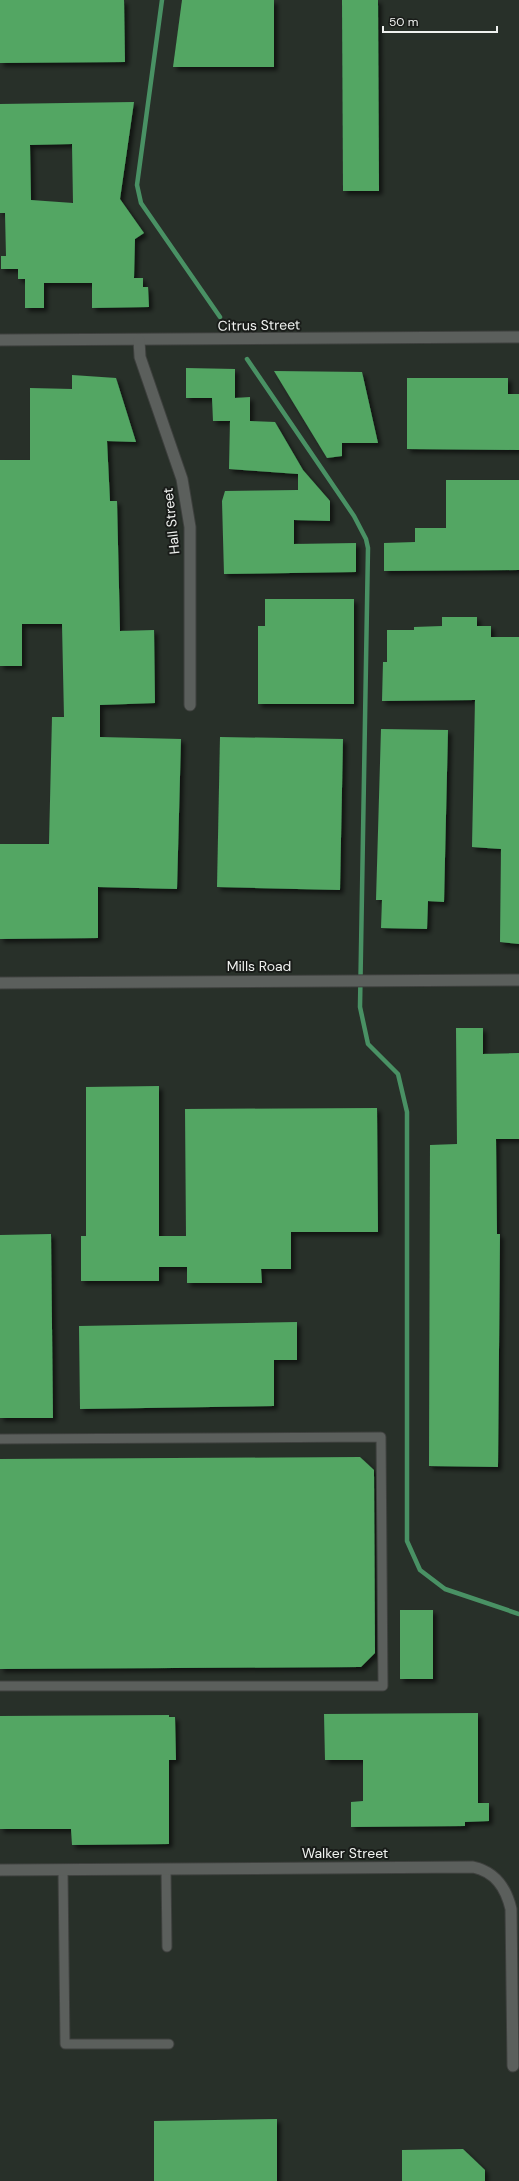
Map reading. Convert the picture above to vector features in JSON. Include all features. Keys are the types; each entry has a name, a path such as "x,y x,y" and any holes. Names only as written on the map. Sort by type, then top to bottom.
{"street":[{"name":"Citrus Street","path":"0,340 248,340 519,337"},
{"name":"Hall Street","path":"139,340 140,357 182,479 190,527 190,705"},
{"name":"Mills Road","path":"0,983 519,980"},
{"name":"Walker Street","path":"0,1870 473,1868 491,1874 504,1890 511,1909 513,2066"}],"lane":[{"path":"0,1439 381,1437 384,1686 0,1686"},
{"path":"166,1869 167,1947"},
{"path":"63,1870 65,2044 169,2044"}],"shaded area":[{"path":"0,0 519,0 519,2181 0,2181"}],"building":[{"path":"0,0 124,0 125,62 0,63"},
{"path":"182,0 274,0 274,67 173,67"},
{"path":"342,0 378,0 379,191 343,191"},
{"path":"134,102 120,199 144,233 135,239 134,278 143,278 143,287 148,287 149,307 92,308 92,283 44,283 44,308 25,308 25,279 18,279 18,269 1,269 1,256 6,256 5,213 0,213 0,104","holes":["72,144 73,203 31,200 30,145"]},
{"path":"186,368 235,369 235,398 250,397 250,421 275,422 303,470 330,501 330,521 294,520 294,544 356,543 356,572 224,574 222,501 225,491 298,490 298,474 229,469 230,421 213,421 212,398 186,398"},
{"path":"274,371 362,372 378,443 342,443 342,456 327,458"},
{"path":"72,375 116,378 136,442 107,441 110,501 117,501 120,631 154,630 155,703 100,705 100,737 181,739 177,889 98,887 98,938 0,939 0,844 49,844 52,717 64,717 62,624 22,624 22,666 0,666 0,460 30,460 30,388 72,389"},
{"path":"407,378 508,378 508,394 519,394 519,450 407,449"},
{"path":"446,480 519,480 519,570 384,571 384,543 415,542 415,528 446,528"},
{"path":"265,599 354,599 354,704 258,704 258,626 265,626"},
{"path":"442,617 477,617 477,626 491,626 491,637 519,637 519,944 500,942 501,849 472,847 475,700 382,701 383,662 387,662 387,630 414,630 414,627 442,626"},
{"path":"381,729 448,730 444,902 428,901 427,929 381,928 382,900 376,900"},
{"path":"220,737 343,739 340,890 217,887"},
{"path":"456,1028 483,1028 483,1054 519,1053 519,1139 496,1139 497,1234 500,1234 498,1467 429,1466 430,1145 457,1144"},
{"path":"159,1086 159,1236 186,1236 185,1109 377,1108 378,1232 291,1232 291,1269 261,1269 262,1283 187,1283 187,1267 159,1267 159,1281 81,1281 81,1236 86,1236 86,1087"},
{"path":"51,1234 53,1418 0,1418 0,1235"},
{"path":"297,1322 297,1360 274,1360 274,1406 80,1409 79,1326"},
{"path":"360,1457 374,1470 375,1653 361,1667 0,1669 0,1459"},
{"path":"400,1610 433,1610 433,1679 400,1679"},
{"path":"478,1713 478,1803 489,1803 489,1821 465,1822 465,1826 351,1827 351,1802 363,1801 363,1760 325,1760 324,1714"},
{"path":"169,1715 169,1717 175,1717 176,1760 169,1760 169,1844 72,1845 71,1829 0,1829 0,1716"},
{"path":"277,2119 277,2181 154,2181 154,2121"},
{"path":"463,2149 485,2170 485,2181 402,2181 402,2150"}],"waterway":[{"path":"162,0 137,185 141,203 220,317"},
{"path":"247,359 354,516 366,539 368,548 360,1007 368,1044 398,1074 407,1112 407,1541 420,1570 445,1589 519,1614"}]}
